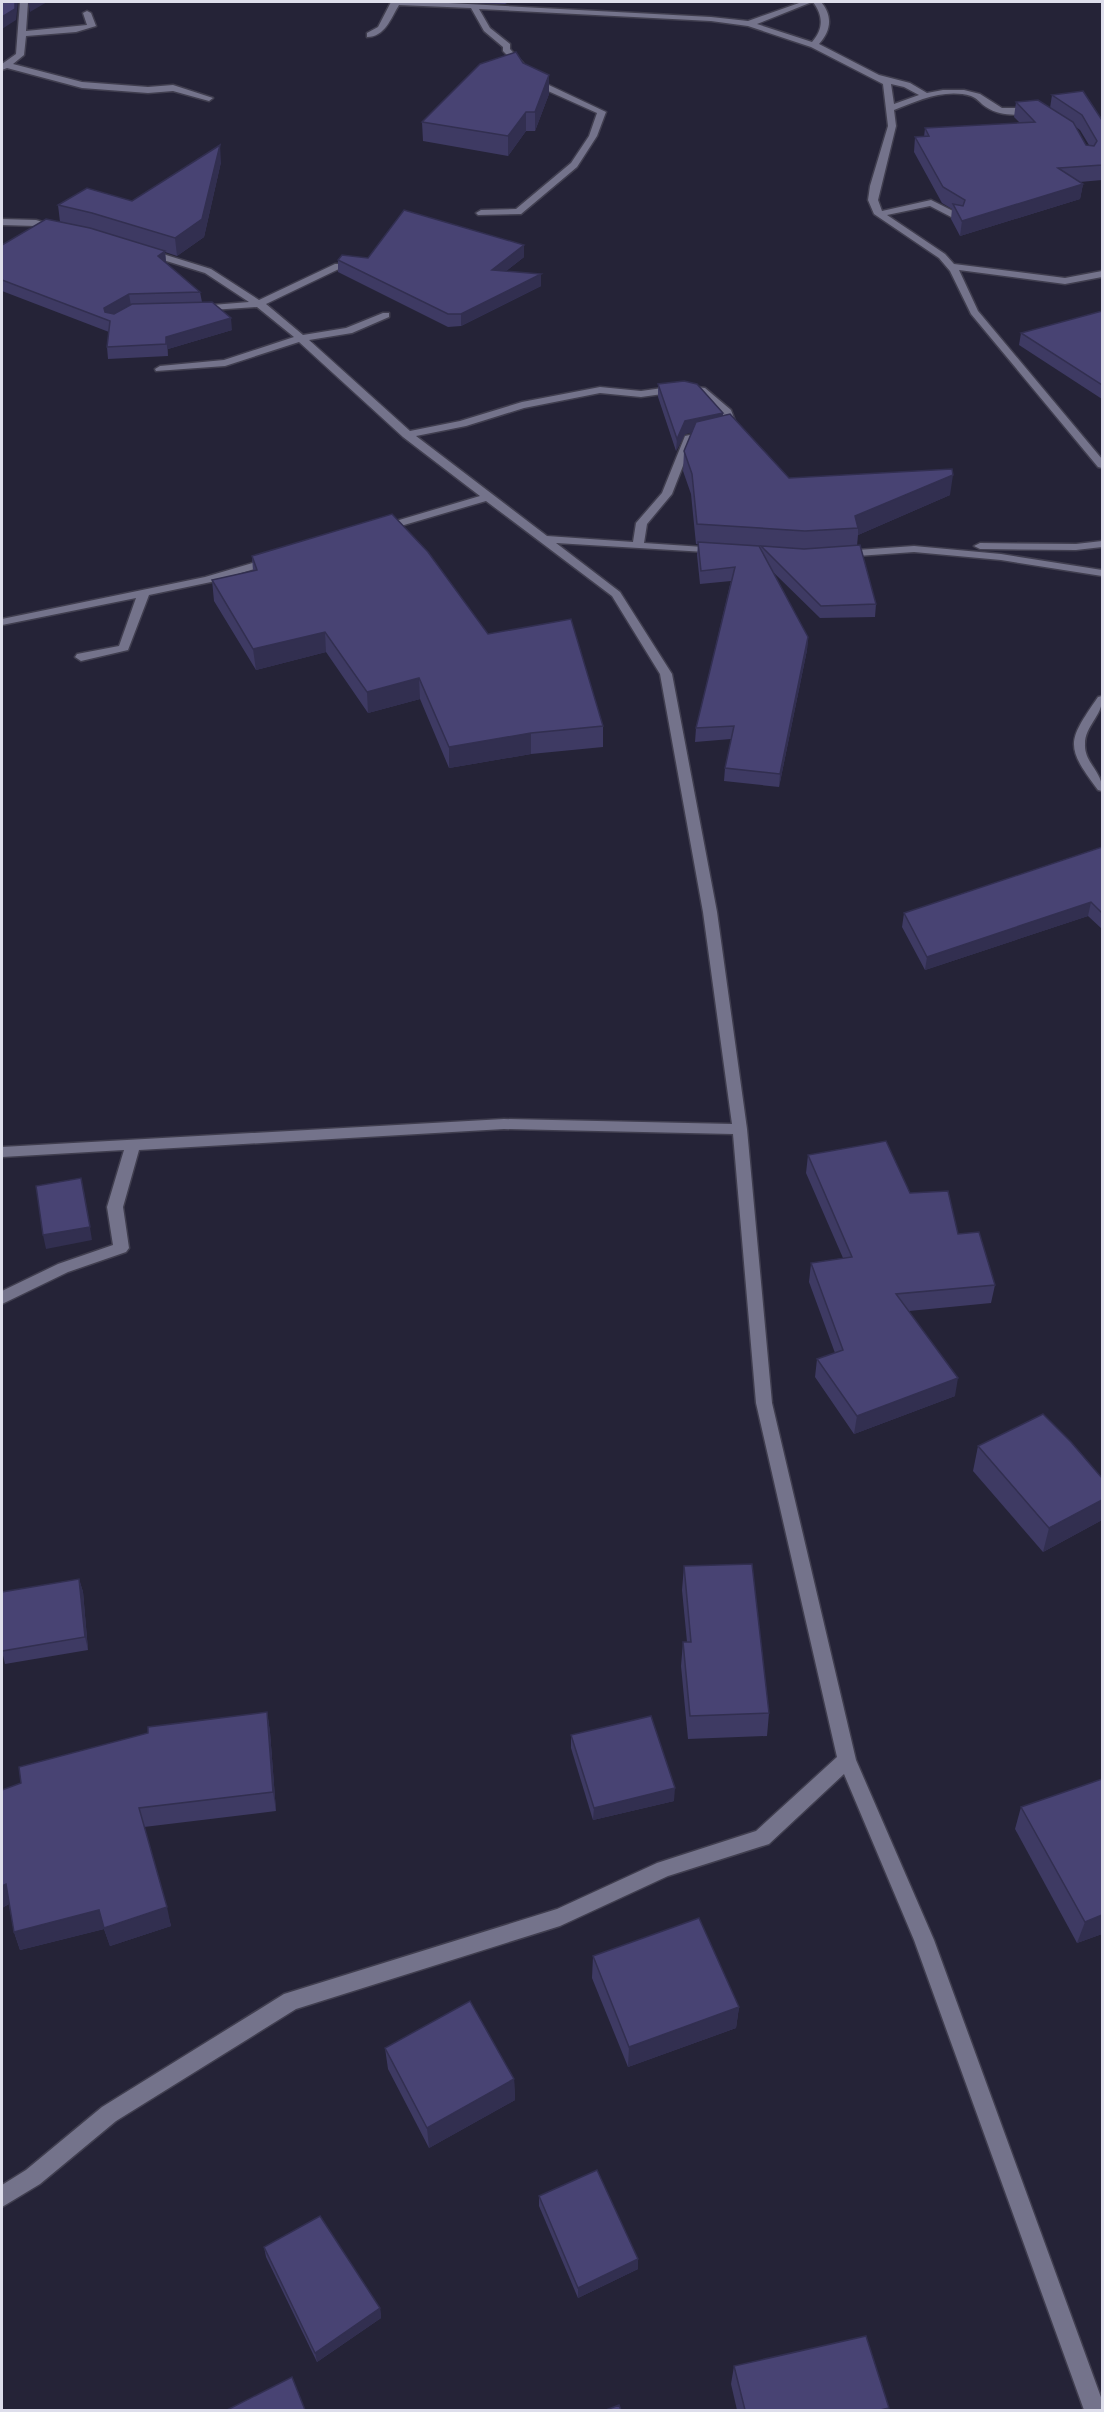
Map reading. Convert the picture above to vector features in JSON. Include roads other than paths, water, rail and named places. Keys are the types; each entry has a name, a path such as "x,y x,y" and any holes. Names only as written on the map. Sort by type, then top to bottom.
{"street":[{"path":"4,67 20,55 24,2"},
{"path":"370,35 381,28 395,2 711,19 749,24 814,45 887,83 892,129 875,186 873,200 879,214 942,255 974,312 1102,465"},
{"path":"557,10 568,2"},
{"path":"749,24 808,2"},
{"path":"814,45 823,38 827,21 822,6 817,2"},
{"path":"474,7 481,23 507,46 506,49 519,63 527,78 602,112 593,136 574,165 518,212 481,213"},
{"path":"22,34 76,30 92,26 87,13"},
{"path":"499,68 519,63"},
{"path":"4,67 82,85 148,90 173,88 209,98"},
{"path":"876,77 907,85 925,95"},
{"path":"890,109 925,95 961,92 978,96 990,107 1011,113 1038,109 1047,114"},
{"path":"879,214 931,203 958,217"},
{"path":"2,222 36,223 71,231"},
{"path":"140,250 208,271 274,314 407,435 616,594 666,674 710,912 740,1129 764,1403 847,1760 924,1940 1095,2410"},
{"path":"187,309 259,304 338,266"},
{"path":"950,266 1065,280 1102,274"},
{"path":"160,369 225,363 301,338 348,331 386,315"},
{"path":"407,435 462,424 522,405 600,390 641,394 684,388 701,390 727,412 732,429 689,438 667,494 642,523 638,546"},
{"path":"367,533 487,497"},
{"path":"543,539 732,552"},
{"path":"1102,544 1076,547 906,547 826,555 914,549 1001,557 1102,573"},
{"path":"2,622 207,580 281,558"},
{"path":"81,657 124,648 144,592"},
{"path":"1102,699 1084,727 1077,746 1083,762 1102,787"},
{"path":"2,1152 504,1124 740,1129"},
{"path":"2,1298 63,1268 121,1248 115,1207 133,1144"},
{"path":"2,2197 33,2177 109,2114 291,2001 560,1917 664,1869 762,1838 847,1760"}]}
